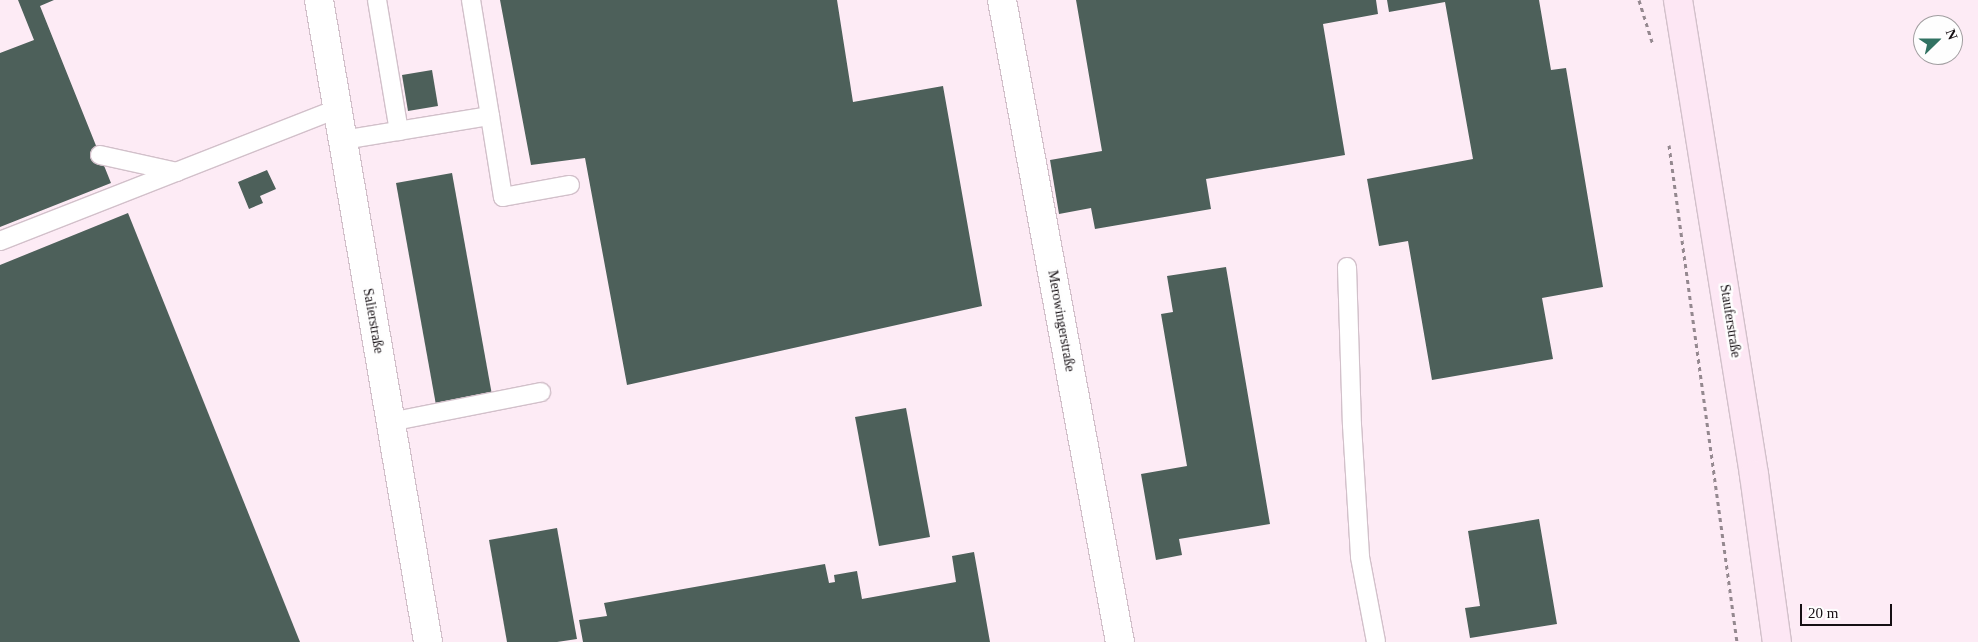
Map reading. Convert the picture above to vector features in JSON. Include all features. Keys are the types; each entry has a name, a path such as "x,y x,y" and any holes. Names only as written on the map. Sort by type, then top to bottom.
{"main road":[{"name":"Stauferstraße","path":"1678,0 1754,475 1777,642"}],"street":[{"name":"Salierstraße","path":"319,0 428,642"},
{"name":"Merowingerstraße","path":"1002,0 1120,642"}],"lane":[{"path":"377,0 399,130"},
{"path":"470,0 503,197 570,185"},
{"path":"0,241 337,108"},
{"path":"343,140 490,116"},
{"path":"100,155 177,172"},
{"path":"1347,267 1352,425 1360,556 1376,642"},
{"path":"390,422 541,392"}],"path":[{"path":"1639,0 1654,46"},
{"path":"1668,144 1737,642"}],"building":[{"path":"18,0 54,0 40,6 111,183 0,227 0,53 34,40"},
{"path":"500,0 837,0 853,102 943,86 982,306 627,385 585,158 531,165"},
{"path":"1076,0 1376,0 1378,14 1323,24 1345,155 1206,179 1211,209 1095,229 1091,208 1059,214 1050,160 1102,151"},
{"path":"1387,0 1539,0 1551,70 1566,68 1603,287 1542,298 1553,359 1432,380 1408,241 1379,246 1367,179 1473,159 1445,2 1389,12"},
{"path":"432,70 438,106 408,111 402,75"},
{"path":"267,170 276,189 260,196 263,203 249,209 238,182"},
{"path":"452,173 492,395 436,405 396,183"},
{"path":"128,213 300,642 0,642 0,265"},
{"path":"1226,267 1270,524 1179,539 1182,555 1156,560 1141,474 1187,466 1161,314 1173,312 1167,276"},
{"path":"906,408 930,537 879,546 855,417"},
{"path":"1539,519 1557,624 1470,638 1465,608 1480,606 1468,531"},
{"path":"557,528 577,639 557,642 507,642 489,540"},
{"path":"974,552 990,642 583,642 579,620 607,616 604,603 825,564 829,583 835,582 834,575 857,571 862,599 956,582 952,556"}]}
